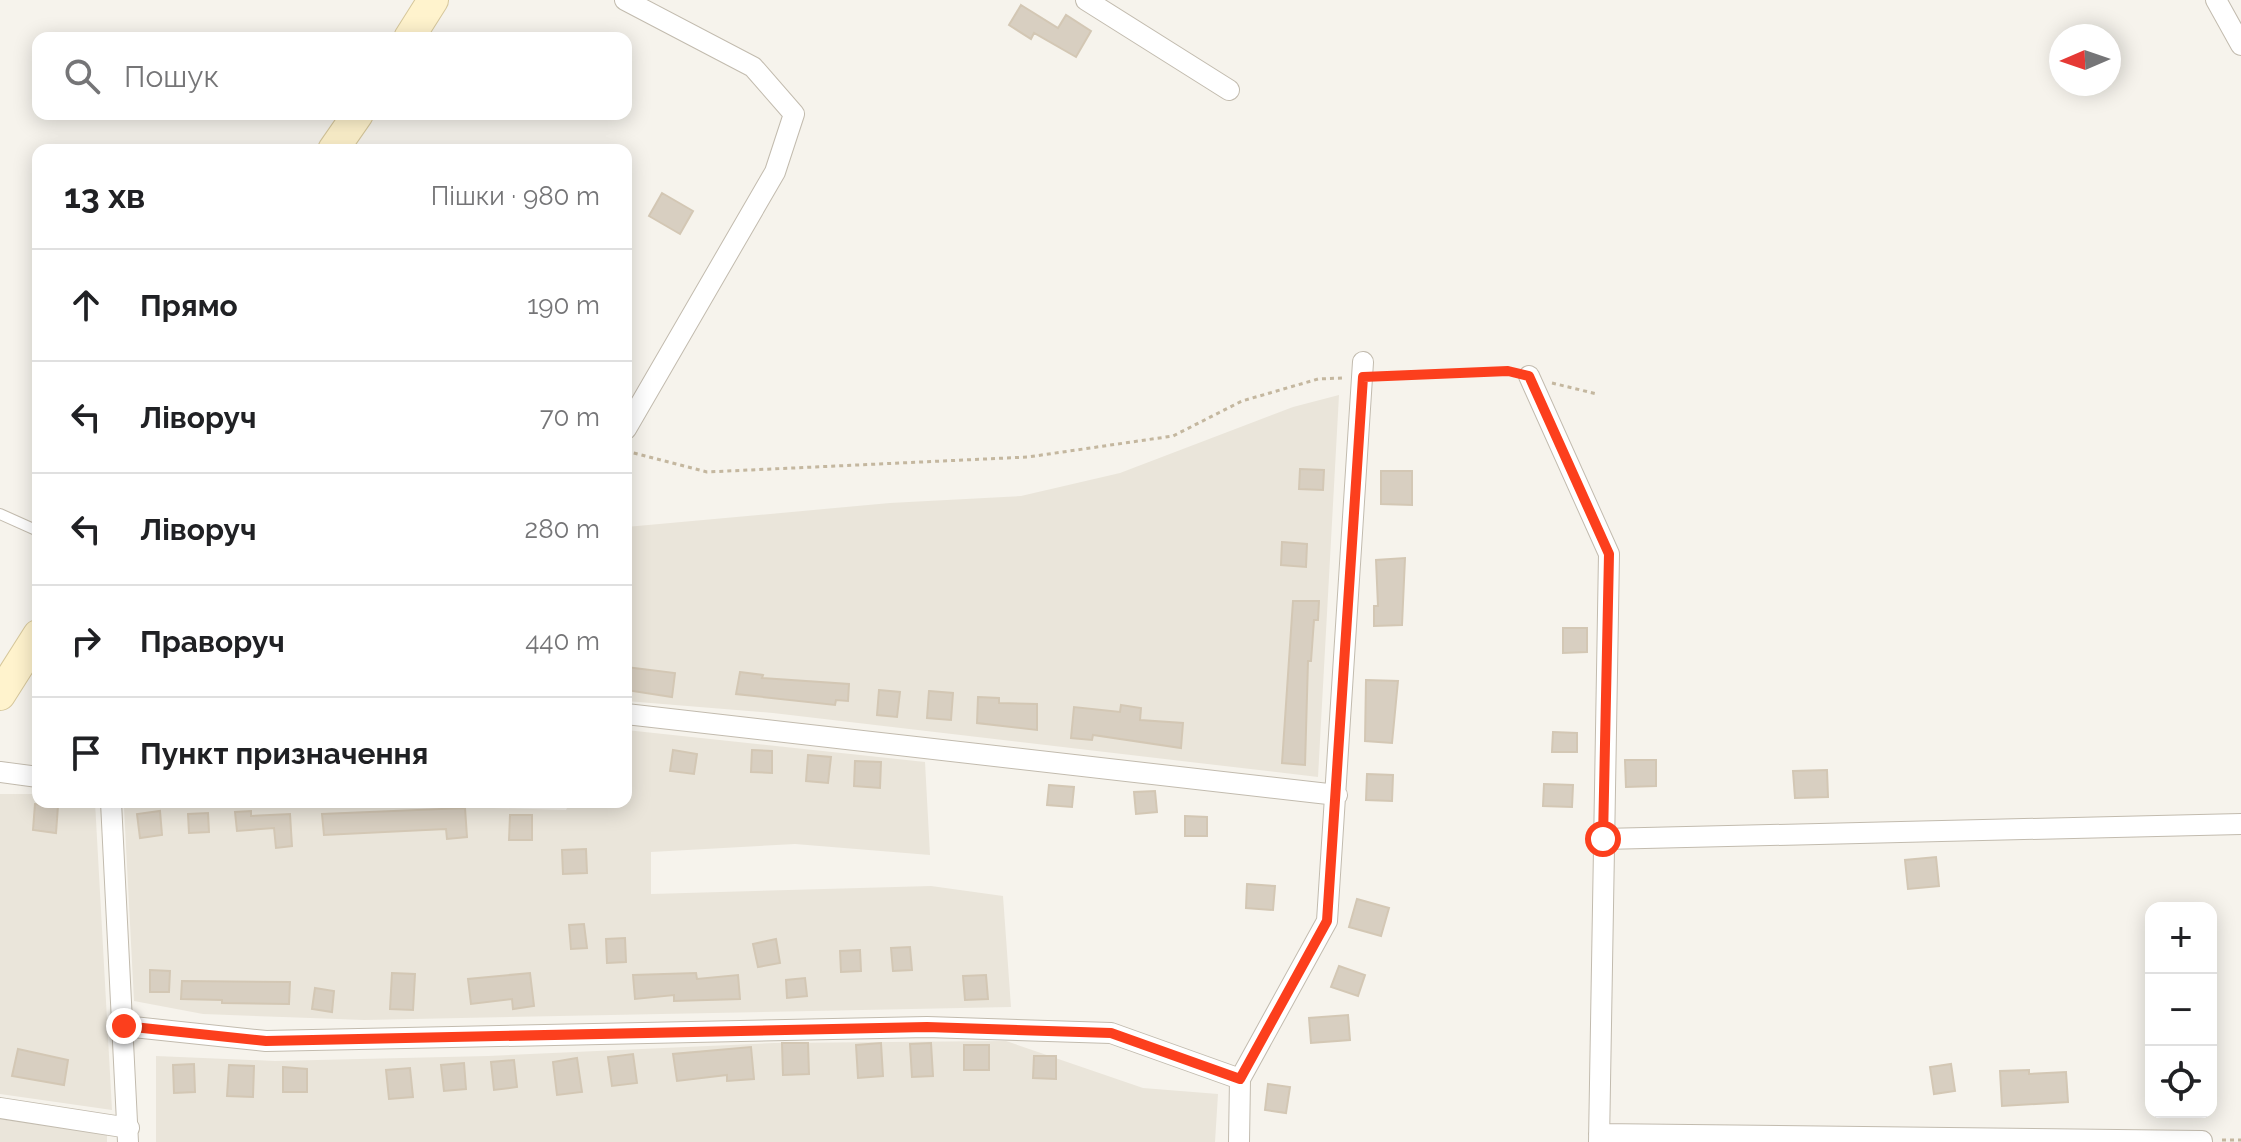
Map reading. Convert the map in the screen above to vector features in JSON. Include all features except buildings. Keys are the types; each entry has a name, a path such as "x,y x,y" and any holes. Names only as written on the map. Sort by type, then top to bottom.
{"main road":[{"path":"413,32 433,0"},
{"path":"337,144 354,120"},
{"path":"0,695 32,644"}],"street":[{"path":"625,0 753,67 794,114 775,172 632,419"},
{"path":"1086,0 1229,90"},
{"path":"2216,0 2241,45"},
{"path":"1239,1142 1240,1079 1327,921 1363,370"},
{"path":"1529,376 1609,554 1599,1138 2202,1141"},
{"path":"632,715 1337,795"},
{"path":"0,772 32,776"},
{"path":"0,1108 128,1135 111,808"},
{"path":"1603,839 2241,824"},
{"path":"124,1026 266,1041 927,1027 1111,1033 1240,1079"}],"lane":[{"path":"0,514 32,528"}],"path":[{"path":"632,453 707,472 1028,457 1173,436 1242,401 1318,379 1363,370 1508,371 1597,394"}],"shaded area":[{"path":"1339,395 1318,777 773,713 632,701 632,526 890,503 1021,496 1120,473 1293,407"},
{"path":"632,731 925,762 930,855 795,844 651,852 651,894 931,886 1003,896 1011,1007 364,1020 203,1014 134,1001 124,808 632,808"},
{"path":"0,794 32,794 32,808 95,808 112,1110 0,1094"},
{"path":"1006,1041 1143,1088 1218,1094 1215,1142 156,1142 156,1056 275,1061 488,1056 774,1043"},
{"path":"0,1119 107,1135 107,1142 0,1142"}],"route":[{"path":"124,1026 266,1041 927,1027 1111,1033 1240,1079 1327,921 1363,377 1419,372 1508,371 1529,376 1609,554 1603,839"}]}
